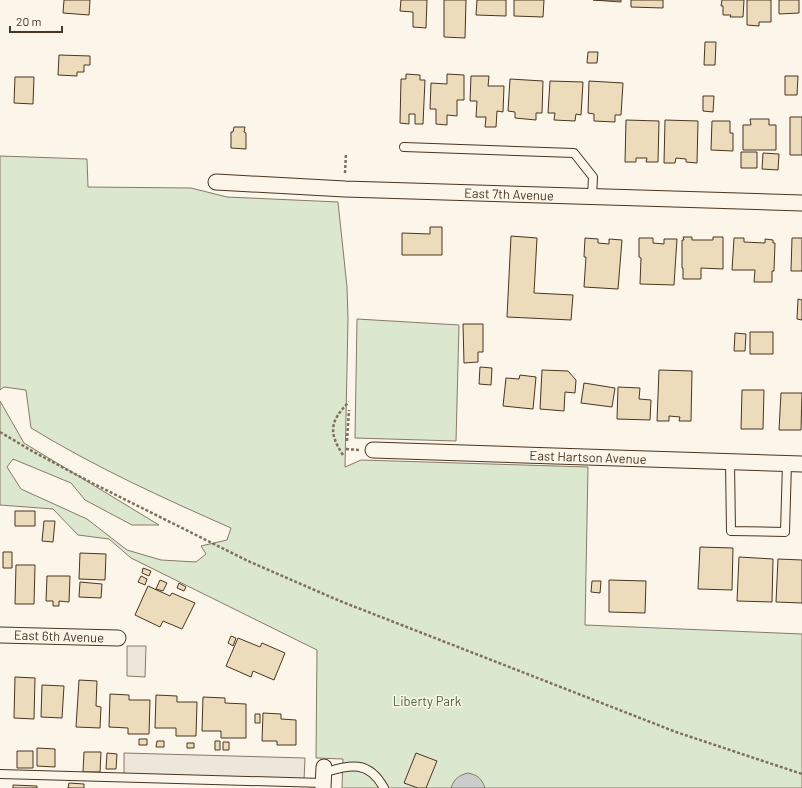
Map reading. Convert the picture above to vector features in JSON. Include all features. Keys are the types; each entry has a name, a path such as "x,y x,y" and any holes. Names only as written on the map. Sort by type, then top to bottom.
{"street":[{"name":"East 7th Avenue","path":"216,182 345,189 802,203"},
{"name":"East Hartson Avenue","path":"373,450 802,464"},
{"name":"East 6th Avenue","path":"0,635 118,638"}],"lane":[{"path":"404,147 574,153 593,177 592,197"},
{"path":"730,462 731,531 785,532 787,463"},
{"path":"0,774 323,778 356,765 368,769 384,788"}],"path":[{"path":"345,174 346,153"},
{"path":"343,455 336,444 333,422 340,411 349,402"},
{"path":"347,441 349,410"},
{"path":"0,432 99,487 248,561 340,601 676,732 802,774"}],"green space":[{"name":"Liberty Park","path":"0,156 87,159 88,187 191,188 227,197 338,202 347,287 348,318 345,467 361,460 588,467 585,625 802,634 802,788 342,788 343,759 316,758 317,650 131,558 109,539 78,535 53,509 0,505 0,401 24,443 159,525 132,525 85,500 71,483 13,459 7,467 21,489 87,519 127,550 161,560 196,562 206,554 201,546 227,540 231,528 104,469 31,428 26,390 4,387 0,390"},
{"path":"357,319 459,325 456,441 355,438"}],"shaded area":[{"path":"127,646 146,646 145,677 127,676"},
{"path":"124,753 305,758 304,780 124,776"},
{"path":"468,773 479,778 485,788 451,788 457,778"}],"building":[{"path":"64,0 90,0 89,15 63,13"},
{"path":"401,0 427,0 426,28 413,27 413,12 400,11"},
{"path":"444,0 466,0 465,38 444,37"},
{"path":"477,0 506,0 506,16 476,15"},
{"path":"514,0 544,0 543,17 514,16"},
{"path":"593,0 621,0 621,2"},
{"path":"631,0 663,0 663,8 631,7"},
{"path":"722,0 744,0 743,17 730,17 731,15 723,15 723,6 721,6"},
{"path":"747,0 771,0 771,22 759,22 759,26 747,25"},
{"path":"779,0 799,0 799,13 779,14"},
{"path":"705,42 716,42 715,65 704,65"},
{"path":"588,52 598,52 597,63 587,63"},
{"path":"59,55 90,56 90,65 84,65 84,72 77,72 77,76 58,75"},
{"path":"406,74 420,75 420,80 425,80 423,124 415,124 415,114 409,114 409,124 400,123 401,79 406,79"},
{"path":"447,74 464,75 464,100 457,100 457,116 447,115 447,125 436,124 436,109 430,109 431,83 447,84"},
{"path":"471,76 489,76 488,86 504,86 503,112 497,111 496,127 485,127 486,117 476,117 477,101 470,101"},
{"path":"785,76 798,76 797,95 785,95"},
{"path":"15,77 34,77 33,104 14,103"},
{"path":"510,79 543,81 542,113 536,113 536,120 515,118 515,112 508,111"},
{"path":"550,81 583,82 581,115 576,114 575,121 554,120 555,113 548,113"},
{"path":"589,81 623,83 621,115 615,115 615,122 594,121 594,114 588,113"},
{"path":"703,96 714,96 713,112 703,111"},
{"path":"790,117 802,117 802,155 790,155"},
{"path":"750,119 769,119 769,125 776,125 776,150 743,150 743,125 751,125"},
{"path":"626,120 659,121 658,162 646,162 647,158 636,158 636,162 625,162"},
{"path":"665,120 698,121 697,163 686,162 686,159 676,158 675,163 664,163"},
{"path":"712,121 730,121 730,133 733,133 733,151 711,150"},
{"path":"234,127 245,127 244,132 246,133 246,149 231,148 231,132 233,132"},
{"path":"741,152 757,152 757,168 741,168"},
{"path":"763,153 779,154 778,170 762,169"},
{"path":"430,227 442,227 442,255 402,255 402,233 430,234"},
{"path":"511,236 537,238 534,293 573,295 571,320 507,317"},
{"path":"683,237 692,237 692,240 713,240 713,237 723,237 723,269 701,268 701,279 683,279"},
{"path":"585,238 598,239 598,243 609,244 609,239 622,240 618,289 584,287 586,257 584,257"},
{"path":"639,238 653,238 653,243 664,244 664,239 677,239 674,285 640,284 641,258 639,257"},
{"path":"734,238 744,238 744,242 765,243 765,239 773,240 773,243 775,243 772,282 754,282 755,270 732,270"},
{"path":"792,238 802,238 802,271 791,271"},
{"path":"798,299 802,300 802,320 797,319"},
{"path":"463,324 483,324 483,352 478,352 478,362 464,363"},
{"path":"750,332 773,332 773,354 750,354"},
{"path":"735,333 746,334 745,351 734,351"},
{"path":"480,367 492,368 491,385 479,384"},
{"path":"542,370 568,371 576,380 575,393 565,392 564,411 540,409"},
{"path":"659,370 692,371 691,421 679,421 680,417 669,416 669,421 657,421"},
{"path":"520,375 536,377 533,409 503,406 506,378 519,379"},
{"path":"584,383 615,388 612,407 581,403"},
{"path":"618,387 640,388 639,399 651,400 650,420 617,419"},
{"path":"742,390 764,390 763,429 741,429"},
{"path":"781,393 802,393 801,430 779,430"},
{"path":"15,511 35,511 35,526 15,526"},
{"path":"44,521 55,521 53,542 42,541"},
{"path":"700,547 733,548 732,590 698,589"},
{"path":"3,552 12,552 12,568 3,568"},
{"path":"80,553 106,554 105,580 79,579"},
{"path":"739,557 773,559 772,602 737,601"},
{"path":"778,559 802,560 802,603 776,602"},
{"path":"16,565 35,565 34,604 15,604"},
{"path":"143,568 151,571 149,576 142,573"},
{"path":"47,576 70,576 69,602 59,601 59,606 53,606 53,601 46,601"},
{"path":"141,576 147,579 145,585 138,582"},
{"path":"160,580 167,583 163,591 156,589"},
{"path":"609,580 646,581 645,613 609,612"},
{"path":"592,581 601,581 600,593 591,592"},
{"path":"80,582 102,584 101,598 79,597"},
{"path":"179,583 186,587 184,591 177,588"},
{"path":"148,586 170,596 172,593 195,603 182,629 163,621 160,627 135,615"},
{"path":"231,636 236,638 233,646 228,643"},
{"path":"238,638 260,647 262,643 285,653 274,680 253,671 251,677 226,666"},
{"path":"15,677 35,678 34,719 14,718"},
{"path":"79,680 97,681 96,706 101,707 100,728 76,727"},
{"path":"42,685 64,686 62,718 41,717"},
{"path":"110,694 129,695 129,700 150,700 149,734 128,734 128,728 109,727"},
{"path":"156,695 177,696 177,702 197,702 196,736 176,736 176,728 155,728"},
{"path":"203,697 225,698 225,703 246,704 246,738 221,738 221,731 202,731"},
{"path":"263,713 281,714 281,719 296,720 296,745 277,745 277,741 262,741"},
{"path":"255,714 260,714 260,723 255,723"},
{"path":"139,739 147,739 147,745 139,745"},
{"path":"157,741 164,741 164,747 156,747"},
{"path":"215,741 220,741 220,750 215,750"},
{"path":"223,742 229,742 229,750 223,750"},
{"path":"187,743 194,743 194,748 187,748"},
{"path":"37,748 55,749 55,767 37,766"},
{"path":"17,751 33,751 33,768 17,768"},
{"path":"84,752 101,752 100,772 83,772"},
{"path":"107,753 117,754 116,769 106,769"},
{"path":"416,753 437,761 426,788 418,788 404,783"},
{"path":"69,783 84,784 84,788 68,788"},
{"path":"13,785 37,786 37,788 13,788"}]}
